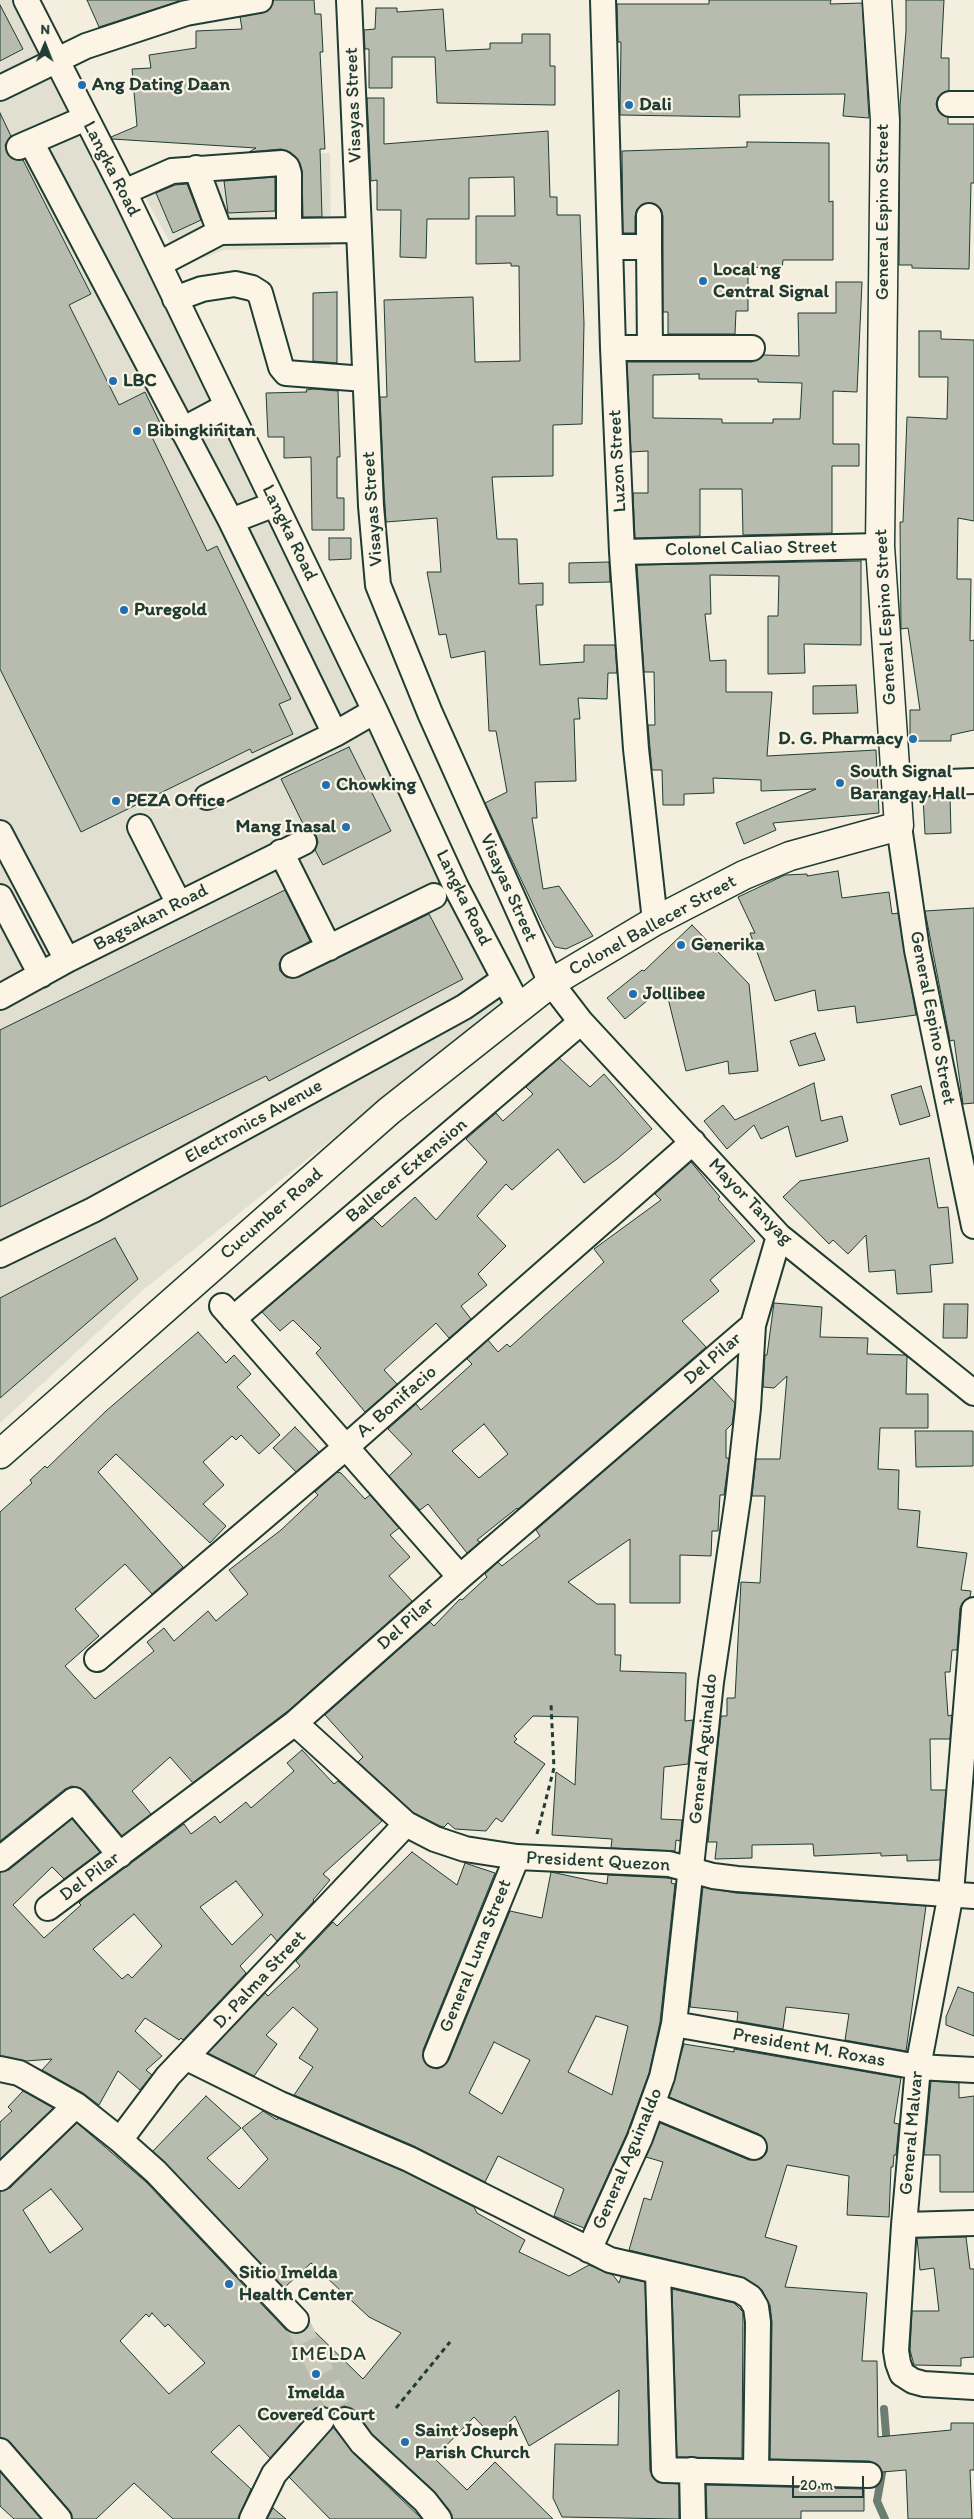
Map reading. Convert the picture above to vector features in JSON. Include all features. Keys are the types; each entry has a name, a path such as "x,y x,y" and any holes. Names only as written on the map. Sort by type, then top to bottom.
{"main road":[{"name":"General Espino Street","path":"877,0 885,120 880,546 899,826"},
{"name":"Colonel Ballecer Street","path":"551,983 655,920 744,875 790,856 899,826"},
{"name":"Cucumber Road","path":"0,1454 389,1111 551,983"}],"street":[{"name":"Langka Road","path":"26,0 124,192 228,406 456,887 503,980 519,1007"},
{"path":"0,88 86,46 186,13 260,0"},
{"name":"Visayas Street","path":"349,0 371,506 378,585 430,713 551,983"},
{"name":"Luzon Street","path":"603,0 613,348 622,552 636,749 655,920"},
{"path":"950,104 974,104"},
{"path":"86,118 25,144 182,430 230,522 335,734"},
{"path":"124,192 172,171 282,163 287,167 289,174 288,230"},
{"path":"196,168 220,232"},
{"path":"649,216 650,348"},
{"path":"159,264 220,232 359,230"},
{"path":"610,247 649,247"},
{"path":"175,299 202,288 236,284 252,288 260,293 281,367 286,373 366,379"},
{"path":"613,348 752,348"},
{"path":"182,430 228,406"},
{"path":"230,522 275,504"},
{"name":"Colonel Caliao Street","path":"622,552 880,546"},
{"path":"207,797 335,734 374,711"},
{"path":"897,784 974,782"},
{"name":"General Espino Street","path":"899,826 917,950 974,1226"},
{"path":"140,827 179,904"},
{"path":"0,833 67,960"},
{"name":"Bagsakan Road","path":"0,998 67,960 304,842"},
{"path":"281,852 329,948"},
{"path":"293,965 434,896"},
{"path":"0,897 41,975"},
{"name":"Electronics Avenue","path":"0,1255 93,1210 222,1140 464,1007 503,980"},
{"name":"Mayor Tanyag","path":"551,983 581,1022 779,1236 974,1392"},
{"name":"Ballecer Extension","path":"346,1447 227,1312 581,1022"},
{"name":"A. Bonifacio","path":"98,1659 346,1447 693,1142"},
{"name":"General Aguinaldo","path":"589,2250 653,2105 662,2078 674,2024 711,1682 738,1498 748,1408 753,1325 779,1236"},
{"name":"Del Pilar","path":"48,1908 295,1723 460,1576 753,1325"},
{"path":"346,1447 460,1576"},
{"name":"General Malvar","path":"974,1610 963,1894 918,2068 904,2225 896,2350 902,2374 924,2384 974,2387"},
{"name":"President Quezon","path":"295,1723 406,1824 435,1840 465,1849 524,1857 638,1861 669,1864 737,1879 963,1894"},
{"path":"0,1859 74,1800 120,1855"},
{"name":"D. Palma Street","path":"120,2140 156,2090 406,1824"},
{"name":"General Luna Street","path":"436,2055 524,1857"},
{"name":"President M. Roxas","path":"674,2024 918,2068 974,2070"},
{"path":"187,2058 280,2104 409,2159 610,2260 740,2290 750,2296 756,2308 758,2322 756,2472"},
{"path":"0,2069 18,2074 76,2105 120,2140 156,2172 292,2314"},
{"path":"0,2178 76,2105"},
{"path":"653,2105 754,2147"},
{"path":"904,2225 974,2223"},
{"path":"658,2272 664,2470 869,2475"},
{"path":"252,2519 274,2474 334,2425 425,2501 439,2519"},
{"path":"0,2451 59,2519"},
{"path":"692,2470 693,2519"}],"path":[{"path":"524,1857 554,1768 551,1704"},
{"path":"396,2408 450,2342"}],"shaded area":[{"path":"0,0 36,0 519,984 483,1019 143,1290 0,1423"},
{"path":"330,153 331,248 224,250 183,266 136,181 175,161"}],"building":[{"path":"87,0 178,0 179,1 99,27"},
{"path":"273,0 314,0 315,14 321,14 323,52 320,52 325,149 320,149 322,217 303,217 302,170 300,163 290,152 281,149 249,152 256,148 112,139 111,137 137,126 132,69 151,68 149,55 196,48 196,31 242,29 240,17 268,11"},
{"path":"709,0 831,0 830,4 862,3 869,118 843,116 845,94 739,95 740,117 620,115 621,42 618,42 617,4 709,4"},
{"path":"906,0 944,0 941,58 949,58 949,91 938,97 936,104 938,111 948,117 948,124 974,124 974,183 971,183 969,269 912,268 912,265 899,265 900,106 906,31"},
{"path":"0,5 23,49 0,61"},
{"path":"376,8 397,8 397,12 443,9 446,51 490,49 490,43 522,43 522,34 550,34 550,66 555,66 555,105 437,103 435,57 392,57 392,88 369,88 369,49 365,49 364,30 375,29"},
{"path":"367,98 384,98 384,144 548,131 550,197 557,197 557,215 580,215 584,323 582,424 553,425 553,476 492,477 497,539 517,539 519,584 543,583 543,605 536,605 540,665 584,662 584,645 615,645 617,673 608,673 607,699 578,698 580,719 574,719 576,781 535,782 537,818 532,818 543,889 559,886 593,936 566,949 555,947 544,928 485,803 507,792 496,731 489,731 485,651 451,658 446,634 439,635 427,572 441,572 437,518 386,522 380,397 387,397 384,300 473,297 475,362 520,361 519,266 511,266 511,263 476,264 476,216 515,216 514,177 469,178 469,219 427,219 426,258 400,257 401,210 377,210 377,180 371,181"},
{"name":"Puregold","path":"0,113 11,136 5,145 7,153 11,158 23,160 91,294 69,305 119,405 145,392 164,431 152,437 207,551 217,546 291,699 279,704 293,734 252,753 250,749 81,832 0,669"},
{"path":"747,142 829,143 829,202 833,201 833,260 783,260 782,269 748,267 748,311 736,311 735,334 668,334 668,312 663,312 663,216 661,209 655,204 643,204 637,209 635,216 635,233 623,233 622,151 747,147"},
{"path":"275,177 275,211 228,213 224,181"},
{"path":"187,184 201,220 173,233 156,193 175,185"},
{"path":"836,282 862,282 857,392 833,391 833,444 859,444 859,466 832,466 832,533 743,535 742,489 700,489 700,536 635,538 633,493 648,493 648,451 631,452 627,362 752,362 764,355 799,356 798,313 836,313","holes":["699,374 699,379 758,379 758,382 802,383 800,419 773,419 773,423 722,423 722,419 653,418 653,375"]},
{"path":"337,292 337,363 313,361 313,293"},
{"path":"919,331 941,331 941,339 974,340 974,521 958,518 957,579 971,579 970,641 974,640 974,730 951,735 951,741 910,741 910,710 920,710 908,628 901,629 900,522 903,522 907,417 947,419 948,377 919,377"},
{"path":"306,390 338,391 340,457 337,457 337,498 344,498 344,530 312,530 311,457 284,458 284,437 268,437 266,393 307,392"},
{"path":"329,538 351,538 351,559 329,560"},
{"path":"861,561 861,645 804,644 805,673 768,674 768,616 778,616 779,576 710,575 711,614 705,614 710,661 726,660 726,692 772,692 767,756 876,750 879,813 773,823 776,830 744,844 736,823 816,789 761,791 761,780 713,778 714,793 684,794 684,805 663,805 662,770 652,770 648,725 655,725 654,672 644,672 637,565"},
{"path":"609,562 610,582 569,583 569,563"},
{"path":"856,685 858,713 813,714 813,686"},
{"path":"349,747 391,831 323,865 315,850 318,842 316,835 311,830 305,828 281,779"},
{"path":"950,796 951,833 925,834 923,797"},
{"path":"838,871 842,898 889,892 892,914 898,913 916,1015 857,1023 855,1006 818,1011 815,990 775,1001 750,933 755,933 738,897 785,875 807,874 807,876"},
{"path":"285,890 310,941 282,957 279,964 280,971 286,977 299,977 429,914 463,979 269,1081 266,1076 0,1207 0,1030"},
{"path":"974,908 974,1103 963,1104 954,1040 950,1041 925,911"},
{"path":"692,925 749,984 758,1071 729,1074 728,1061 686,1071 665,986 625,1019 607,998 642,970 644,971"},
{"path":"815,1033 825,1060 799,1066 790,1041"},
{"path":"559,1058 590,1087 604,1074 652,1129 617,1159 584,1183 558,1149 512,1190 506,1184 477,1216 506,1246 478,1274 487,1285 461,1306 471,1319 449,1338 436,1323 384,1370 397,1384 365,1412 316,1353 321,1348 293,1320 280,1331 262,1312 373,1218 382,1227 415,1197 436,1220 487,1162 466,1139 496,1113 503,1121 533,1094 526,1087"},
{"path":"814,1083 821,1121 842,1116 848,1141 796,1157 788,1126 761,1139 754,1125 727,1149 704,1121 723,1105 735,1120"},
{"path":"921,1086 930,1116 900,1125 891,1095"},
{"path":"929,1158 938,1208 948,1207 953,1263 930,1265 932,1292 897,1294 895,1270 869,1272 866,1235 848,1254 833,1240 829,1244 783,1197 800,1181"},
{"path":"691,1162 720,1197 718,1199 755,1241 710,1280 719,1291 682,1321 706,1347 518,1509 477,1540 480,1542 467,1553 428,1504 420,1510 389,1476 412,1454 388,1429 416,1404 421,1410 472,1364 467,1359 488,1340 498,1352 507,1344 510,1347 604,1262 594,1249 661,1200 655,1194","holes":["484,1424 508,1454 479,1478 452,1451"]},
{"path":"115,1238 138,1279 0,1398 0,1298"},
{"path":"774,1303 822,1307 820,1337 868,1338 867,1354 905,1355 907,1357 906,1394 928,1394 928,1428 880,1428 878,1469 899,1470 898,1509 920,1511 917,1547 967,1553 961,1590 971,1591 970,1597 963,1602 960,1608 957,1650 952,1650 950,1672 945,1672 948,1716 952,1715 950,1739 930,1739 931,1790 946,1790 940,1860 907,1861 907,1855 881,1856 881,1853 814,1856 813,1844 752,1845 752,1858 715,1859 717,1842 708,1842 721,1716 727,1716 727,1698 735,1698 741,1582 760,1583 765,1496 752,1496 756,1459 780,1459 787,1376 774,1388 763,1387 765,1355 767,1355"},
{"path":"944,1304 968,1304 967,1338 943,1338"},
{"path":"198,1332 226,1363 234,1355 251,1374 237,1387 280,1435 259,1454 241,1435 236,1440 232,1436 203,1462 224,1485 203,1504 226,1526 210,1543 116,1454 98,1472 183,1567 152,1594 125,1564 75,1609 99,1636 65,1666 95,1699 154,1651 147,1642 164,1628 174,1641 208,1611 216,1621 248,1594 229,1570 281,1530 318,1495 315,1492 337,1472 341,1473 365,1499 370,1495 399,1528 390,1535 410,1557 389,1576 412,1601 289,1710 193,1783 170,1757 132,1791 151,1814 122,1836 85,1791 72,1786 65,1789 0,1841 0,1512 32,1483 30,1480 45,1466 47,1468 106,1411"},
{"path":"712,1378 735,1403 732,1424 726,1430 726,1458 729,1458 724,1495 720,1495 718,1531 712,1531 711,1556 680,1555 680,1603 630,1603 630,1539 568,1582 597,1604 615,1604 615,1655 621,1655 620,1671 686,1673 685,1721 693,1720 688,1764 664,1767 661,1819 682,1820 680,1841 676,1840 675,1851 611,1848 612,1839 552,1835 556,1772 575,1785 578,1717 533,1716 514,1736 517,1739 514,1742 545,1764 502,1822 496,1818 486,1831 455,1829 448,1823 444,1827 440,1826 414,1813 358,1762 363,1757 325,1715 430,1622 434,1626 460,1599 462,1600 487,1577 485,1574 498,1562 502,1566 540,1536 536,1530"},
{"path":"295,1427 319,1452 296,1472 273,1448"},
{"path":"915,1431 973,1431 973,1466 916,1467"},
{"path":"302,1750 334,1784 338,1781 382,1821 323,1874 330,1880 314,1901 277,1941 271,1934 240,1966 246,1973 183,2040 181,2038 179,2040 145,2018 135,2031 162,2056 146,2070 152,2075 140,2090 118,2071 99,2105 83,2093 42,2070 52,2059 26,2061 0,2056 0,1872 9,1870 72,1819 100,1852 64,1879 52,1867 13,1905 44,1938 81,1905 79,1903 84,1898 184,1824 191,1834 215,1816 220,1823 246,1802 251,1808 294,1771 287,1763","holes":["236,1881 263,1915 232,1945 200,1907","134,1914 162,1946 132,1978 128,1974 122,1979 93,1949"]},
{"path":"412,1852 457,1885 465,1863 495,1873 423,2050 425,2063 437,2069 444,2066 449,2060 510,1911 542,1918 551,1872 607,1884 608,1875 672,1879 671,1883 675,1884 660,2022 649,2073 627,2133 584,2228 554,2216 564,2189 498,2156 485,2182 414,2146 294,2095 313,2067 299,2058 318,2029 293,2007 266,2035 277,2044 254,2076 208,2053 265,1993 268,1996 300,1966 296,1961 333,1922 337,1926","holes":["596,2016 628,2026 612,2095 568,2072","494,2042 530,2060 502,2114 469,2093"]},
{"path":"703,1887 736,1893 926,1906 906,2051 845,2040 849,2014 786,2007 783,2029 737,2021 738,2012 690,2007"},
{"path":"958,1987 974,1993 974,2036 946,2025 946,2017"},
{"path":"684,2044 734,2052 734,2049 901,2078 894,2123 899,2124 896,2155 894,2155 893,2167 891,2167 889,2217 847,2215 849,2176 787,2165 765,2237 797,2246 785,2287 867,2293 862,2361 877,2361 878,2437 951,2430 951,2423 974,2423 974,2470 970,2470 972,2519 908,2519 906,2470 882,2472 877,2464 869,2461 770,2459 772,2322 770,2305 762,2290 742,2277 629,2250 644,2198 651,2200 663,2162 646,2157 660,2123 749,2160 762,2158 767,2152 765,2139 759,2134 669,2097"},
{"path":"931,2081 959,2083 959,2098 974,2096 974,2192 940,2192 940,2155 924,2155"},
{"path":"23,2091 53,2108 0,2159 0,2122 12,2111 8,2107"},
{"path":"206,2096 241,2128 207,2158 239,2189 268,2159 242,2128 263,2111 277,2120 278,2118 403,2171 474,2207 477,2213 525,2240 519,2252 569,2276 589,2265 613,2275 619,2283 621,2277 645,2282 650,2471 657,2482 679,2484 679,2519 562,2517 553,2498 555,2444 618,2445 619,2390 529,2446 515,2416 494,2438 474,2417 434,2458 467,2490 495,2462 553,2519 452,2519 450,2511 434,2491 372,2434 356,2411 344,2406 333,2413 324,2406 312,2411 270,2458 239,2425 211,2452 251,2489 238,2519 173,2519 134,2483 96,2519 72,2519 69,2510 10,2442 0,2438 0,2191 10,2188 77,2123 146,2182 286,2330 299,2333 308,2325 363,2379 401,2333 369,2317 311,2263 284,2288 153,2151","holes":["51,2189 83,2229 50,2253 23,2210","152,2313 165,2327 168,2324 205,2363 169,2394 120,2341 146,2314 149,2317"]},
{"path":"966,2237 970,2269 974,2269 974,2357 961,2358 961,2366 914,2365 910,2350 912,2311 939,2311 934,2268 920,2270 917,2238"},
{"path":"672,2289 734,2303 743,2312 742,2458 677,2457"},
{"path":"333,2427 353,2453 422,2519 330,2519 289,2477"},
{"path":"0,2472 41,2519 14,2519 0,2506"},
{"path":"706,2485 864,2489 864,2511 801,2511 801,2519 707,2519"},
{"path":"273,2508 286,2519 267,2519"}],"waterway":[{"path":"884,2409 887,2446"},
{"path":"884,2462 877,2501 885,2519"}],"tunnel":[{"path":"296,2320 345,2420"}],"place":[{"name":"Ang Dating Daan","path":"82,85"},
{"name":"Dali","path":"629,105"},
{"name":"Local ng Central Signal","path":"703,281"},
{"name":"LBC","path":"113,381"},
{"name":"Bibingkinitan","path":"137,431"},
{"name":"Puregold","path":"124,610"},
{"name":"D. G. Pharmacy","path":"913,739"},
{"name":"South Signal Barangay Hall","path":"840,783"},
{"name":"Chowking","path":"326,785"},
{"name":"PEZA Office","path":"116,801"},
{"name":"Mang Inasal","path":"346,827"},
{"name":"Generika","path":"681,945"},
{"name":"Jollibee","path":"633,994"},
{"name":"Sitio Imelda Health Center","path":"229,2284"},
{"name":"Imelda Covered Court","path":"316,2374"},
{"name":"Saint Joseph Parish Church","path":"405,2442"}],"district":[{"name":"IMELDA","path":"329,2355"}]}
